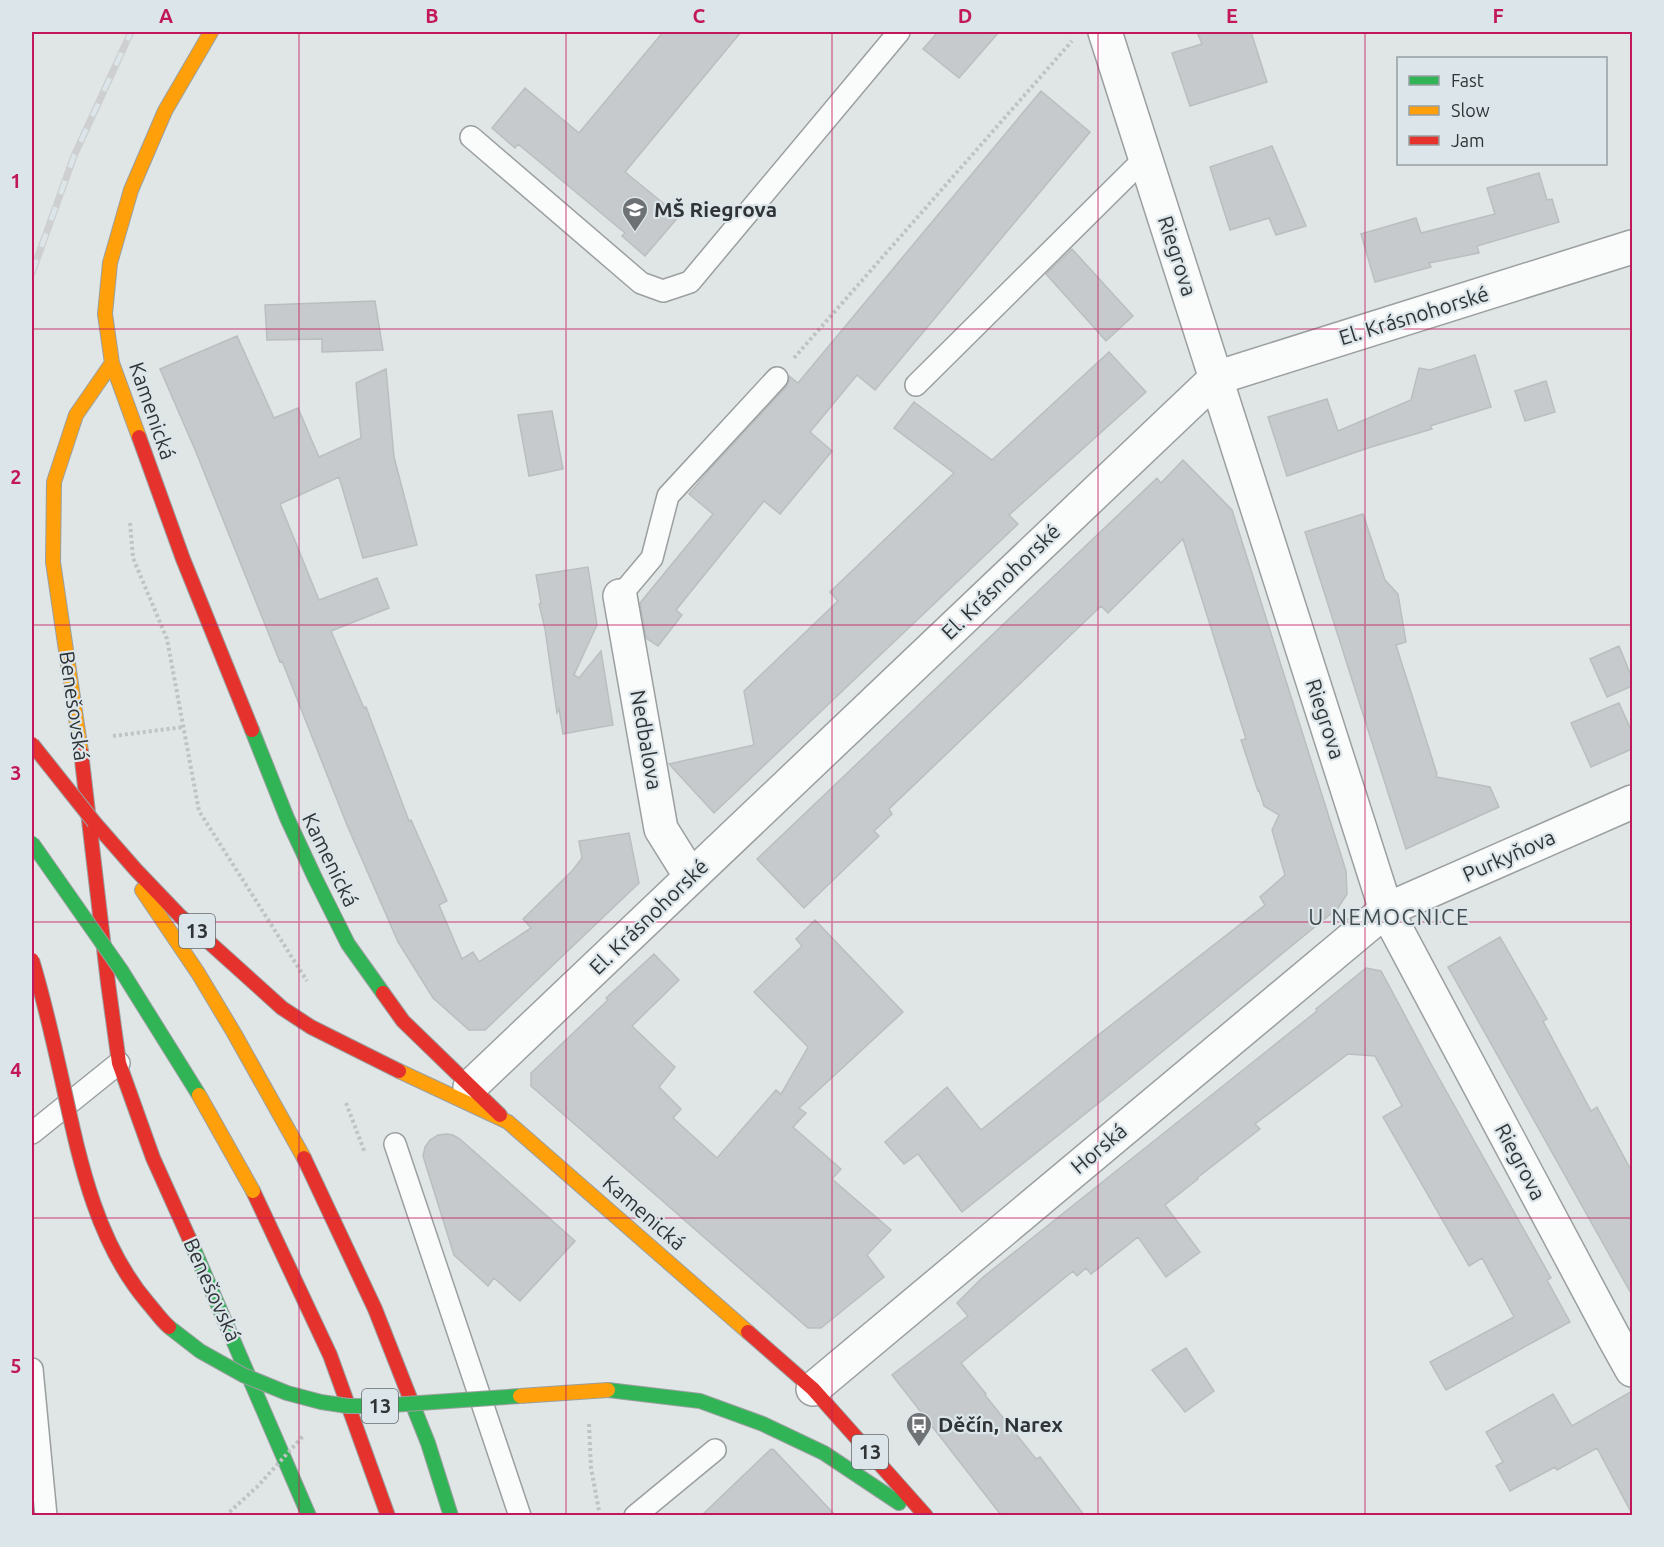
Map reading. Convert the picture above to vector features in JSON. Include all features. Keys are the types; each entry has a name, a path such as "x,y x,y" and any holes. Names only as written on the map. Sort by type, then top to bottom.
{"main road":[{"name":"Kamenická","path":"211,32 165,111 131,190 110,263 105,314 112,363 183,559 286,818 348,944 403,1021 508,1122 813,1389 926,1515"},
{"name":"Benešovská","path":"112,363 76,415 54,482 54,562 80,741 119,1063 153,1158 309,1515"},
{"name":"13","path":"32,744 94,822 136,870 180,916 282,1008 311,1027 508,1122"},
{"path":"94,822 198,973 307,1164 375,1309 428,1443 452,1515"},
{"path":"32,843 66,888 146,1007 216,1123 253,1191 330,1355 388,1515"},
{"name":"13","path":"32,960 47,1016 75,1145 103,1233 121,1267 144,1302 170,1328 196,1349 225,1367 277,1391 333,1404 384,1407 608,1390 700,1401 764,1424 824,1453 918,1515"}],"street":[{"name":"Riegrova","path":"1105,32 1386,910 1632,1370"},
{"name":"El. Krásnohorské","path":"470,1087 1216,378 1632,247"},
{"name":"Nedbalova","path":"620,597 661,829 691,877"},
{"name":"Purkyňova","path":"1386,910 1632,802"},
{"name":"Horská","path":"813,1389 1386,910"}],"lane":[{"path":"471,137 641,283 663,291 690,282 899,32"},
{"path":"916,385 1145,158"},
{"path":"620,597 652,558 668,496 777,378"},
{"path":"32,1133 119,1063"},
{"path":"394,1144 520,1515"},
{"path":"32,1369 46,1515"},
{"path":"635,1515 715,1450"}],"path":[{"path":"777,378 1072,40"},
{"path":"130,514 134,558 167,639 199,811 310,985"},
{"path":"80,741 184,727"},
{"path":"589,1429 591,1468 600,1515"}],"building":[{"path":"663,32 741,32 625,172 679,216 645,256 622,236 625,233 518,144 515,148 492,128 525,88 579,133"},
{"path":"938,32 999,32 959,78 923,49"},
{"path":"1197,32 1251,32 1267,82 1190,106 1172,53 1202,44"},
{"path":"1041,91 1090,132 875,390 857,375 810,432 832,451 780,514 764,501 676,610 682,615 658,646 646,638 640,603 713,514 689,494 786,387 789,376 798,383"},
{"path":"1272,146 1306,226 1276,235 1269,218 1230,230 1210,167"},
{"path":"1539,173 1547,200 1552,199 1559,222 1477,246 1479,253 1429,263 1431,267 1375,282 1361,234 1416,218 1421,233 1495,214 1487,188"},
{"path":"1072,249 1133,316 1106,341 1046,274"},
{"path":"375,301 383,350 322,352 322,339 267,340 265,305"},
{"path":"237,336 274,418 298,408 319,457 361,438 356,383 386,369 394,457 417,545 363,558 339,477 280,504 319,600 377,578 389,608 331,631 364,708 366,707 409,821 411,820 447,901 439,905 462,959 473,952 479,962 531,928 523,919 572,871 582,858 579,841 629,833 639,883 485,1030 469,1030 433,998 398,942 347,825 282,661 280,662 196,452 160,369"},
{"path":"1109,352 1146,392 1009,515 1018,524 714,813 669,764 754,745 744,691 838,601 830,592 954,473 894,428 914,402 992,460"},
{"path":"1475,355 1491,407 1430,426 1432,429 1287,476 1268,417 1327,399 1338,431 1411,400 1419,368 1430,370"},
{"path":"1546,381 1555,412 1525,421 1515,391"},
{"path":"552,411 563,469 529,476 518,415"},
{"path":"1183,460 1232,510 1346,871 1347,894 1338,908 962,1212 918,1154 904,1164 885,1142 947,1087 981,1130 1265,905 1260,897 1285,875 1272,830 1279,815 1264,806 1258,791 1241,740 1246,739 1183,539 1108,613 1101,606 889,809 892,814 874,831 879,836 804,908 757,859 1157,478 1161,483"},
{"path":"1363,514 1385,580 1398,594 1406,642 1396,645 1437,774 1436,777 1490,787 1499,807 1406,849 1305,532"},
{"path":"588,567 597,625 574,675 579,678 601,651 613,725 563,734 559,709 557,713 536,575"},
{"path":"1619,646 1632,678 1632,686 1607,697 1590,659"},
{"path":"1619,703 1632,732 1632,749 1591,767 1571,723"},
{"path":"815,920 903,1012 799,1108 806,1113 793,1127 841,1169 832,1179 891,1230 867,1255 884,1277 821,1328 808,1328 531,1086 531,1073 654,954 679,980 632,1026 675,1067 659,1087 681,1109 673,1118 717,1158 776,1090 781,1094 808,1047 754,992 802,946 796,939"},
{"path":"1500,937 1547,1019 1543,1021 1591,1111 1597,1107 1632,1172 1632,1295 1448,967"},
{"path":"1366,968 1381,971 1551,1278 1547,1280 1570,1322 1446,1390 1430,1362 1514,1317 1482,1258 1469,1266 1383,1117 1402,1106 1375,1056 1348,1054 1255,1124 1260,1129 1165,1205 1200,1252 1166,1277 1138,1237 1091,1274 1086,1268 1077,1276 1073,1271 961,1363 1036,1459 1040,1457 1084,1515 1001,1515 892,1375 968,1316 957,1303 982,1278 1317,1011 1316,1009"},
{"path":"447,1134 460,1139 575,1241 520,1301 494,1278 488,1286 454,1255 423,1156 430,1140 438,1135"},
{"path":"1186,1348 1214,1391 1185,1412 1152,1370"},
{"path":"1632,1391 1632,1514 1597,1448 1557,1470 1555,1467 1510,1491 1496,1466 1503,1462 1486,1432 1553,1394 1572,1426"},
{"path":"771,1449 835,1515 702,1515"}],"railway":[{"path":"32,273 74,156 131,32"}],"traffic: fast":[{"path":"252,730 287,818 315,878 348,944 383,993"},
{"path":"32,843 121,970 199,1095"},
{"path":"189,1238 309,1516"},
{"path":"169,1327 200,1351 243,1375 287,1393 321,1402 348,1406 377,1406 520,1396"},
{"path":"608,1390 700,1401 763,1424 824,1453 899,1503"},
{"path":"410,1398 428,1443 451,1516"}],"traffic: slow":[{"path":"139,437 112,363 105,314 110,263 131,190 165,111 211,32"},
{"path":"81,752 53,562 54,482 76,415 112,363"},
{"path":"142,890 198,973 304,1158"},
{"path":"399,1071 508,1122 748,1332"},
{"path":"199,1095 253,1191"},
{"path":"520,1396 608,1390"}],"traffic: jam":[{"path":"139,437 183,559 252,730"},
{"path":"32,744 94,822"},
{"path":"81,752 119,1063 153,1158 189,1238"},
{"path":"94,822 180,916 282,1008 311,1027 399,1071"},
{"path":"32,960 75,1139 102,1225 130,1279 169,1327"},
{"path":"383,993 403,1021 500,1115"},
{"path":"304,1158 375,1309 410,1398"},
{"path":"253,1191 330,1355 388,1516"},
{"path":"748,1332 813,1389 926,1516"}],"place":[{"name":"MŠ Riegrova","path":"635,233"},
{"name":"Děčín, Narex","path":"919,1448"}],"district":[{"name":"U NEMOCNICE","path":"1389,917"}]}
